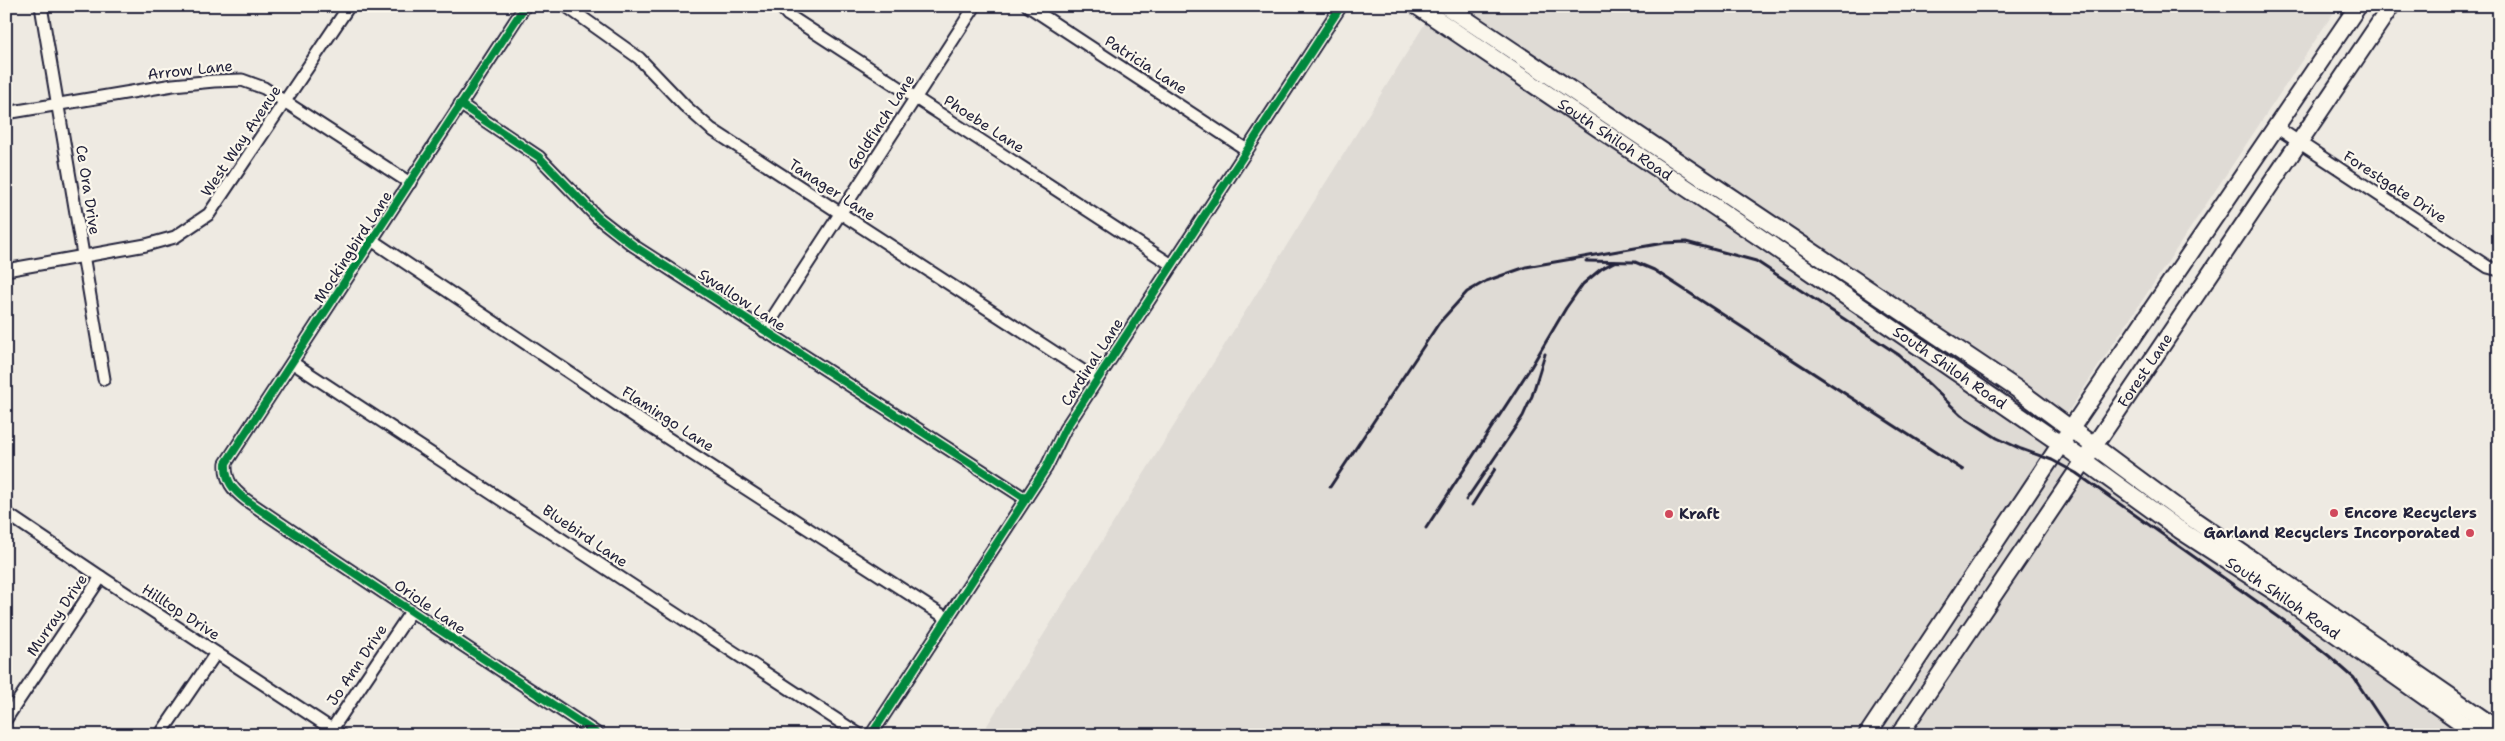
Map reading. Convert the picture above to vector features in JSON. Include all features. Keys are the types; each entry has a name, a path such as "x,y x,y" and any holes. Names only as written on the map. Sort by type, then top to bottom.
{"main road":[{"name":"South Shiloh Road","path":"1417,6 1758,236 2061,444 2083,462 2180,530 2283,597 2479,735"},
{"name":"South Shiloh Road","path":"1446,6 2010,384 2094,444 2187,515 2499,730"},
{"name":"Forest Lane","path":"1899,735 2390,6"},
{"name":"Forest Lane","path":"1867,735 2061,444 2358,7"},
{"path":"2358,7 2380,22"}],"street":[{"name":"Ce Ora Drive","path":"40,6 104,378"},
{"name":"West Way Avenue","path":"6,270 146,246 175,236 210,214 349,6"},
{"name":"Mockingbird Lane","path":"246,500 232,489 226,471 226,463 525,6"},
{"name":"Tanager Lane","path":"566,6 639,58 685,106 712,129 1096,380"},
{"name":"Phoebe Lane","path":"780,6 788,15 1172,264"},
{"name":"Goldfinch Lane","path":"764,331 975,6"},
{"name":"Patricia Lane","path":"1028,6 1247,150"},
{"name":"Cardinal Lane","path":"871,735 1046,468 1065,429 1096,380 1341,6"},
{"name":"Arrow Lane","path":"6,113 173,85 242,80 264,88 410,183"},
{"name":"Swallow Lane","path":"460,104 539,158 597,217 634,246 1026,499"},
{"name":"Forestgate Drive","path":"2276,127 2488,267 2499,270"},
{"name":"Flamingo Lane","path":"373,241 655,430 948,619"},
{"name":"Bluebird Lane","path":"293,363 860,735"},
{"name":"Oriole Lane","path":"246,500 379,588 410,612 599,735"},
{"name":"Hilltop Drive","path":"6,512 334,733"},
{"name":"Murray Drive","path":"6,719 100,577"},
{"name":"Jo Ann Drive","path":"334,733 410,612"},
{"path":"160,735 216,653"}],"shaded area":[{"path":"1436,6 2338,6 2046,445 2464,735 981,735"}],"railway":[{"path":"1330,487 1439,323 1467,292 1486,281 1526,267 1664,243 1686,242 1756,261 1899,355 1961,415 1997,438 2052,460 2076,473 2290,625 2329,656 2354,678 2392,735"},
{"path":"1586,261 1635,262 1654,270 1963,470"},
{"path":"1426,528 1531,367 1566,308 1583,284 1601,269 1614,262"},
{"path":"1466,500 1523,416 1532,396 1545,354"},
{"path":"1472,505 1495,469"}],"cycle path":[{"path":"525,6 226,463 226,469 228,480 237,493 246,500 599,735"},
{"path":"871,735 1046,468 1065,429 1341,6"},
{"path":"460,104 539,157 597,217 634,246 1026,499"}],"place":[{"name":"Encore Recyclers","path":"2334,513"},
{"name":"Kraft","path":"1669,514"},
{"name":"Garland Recyclers Incorporated","path":"2470,533"}]}
